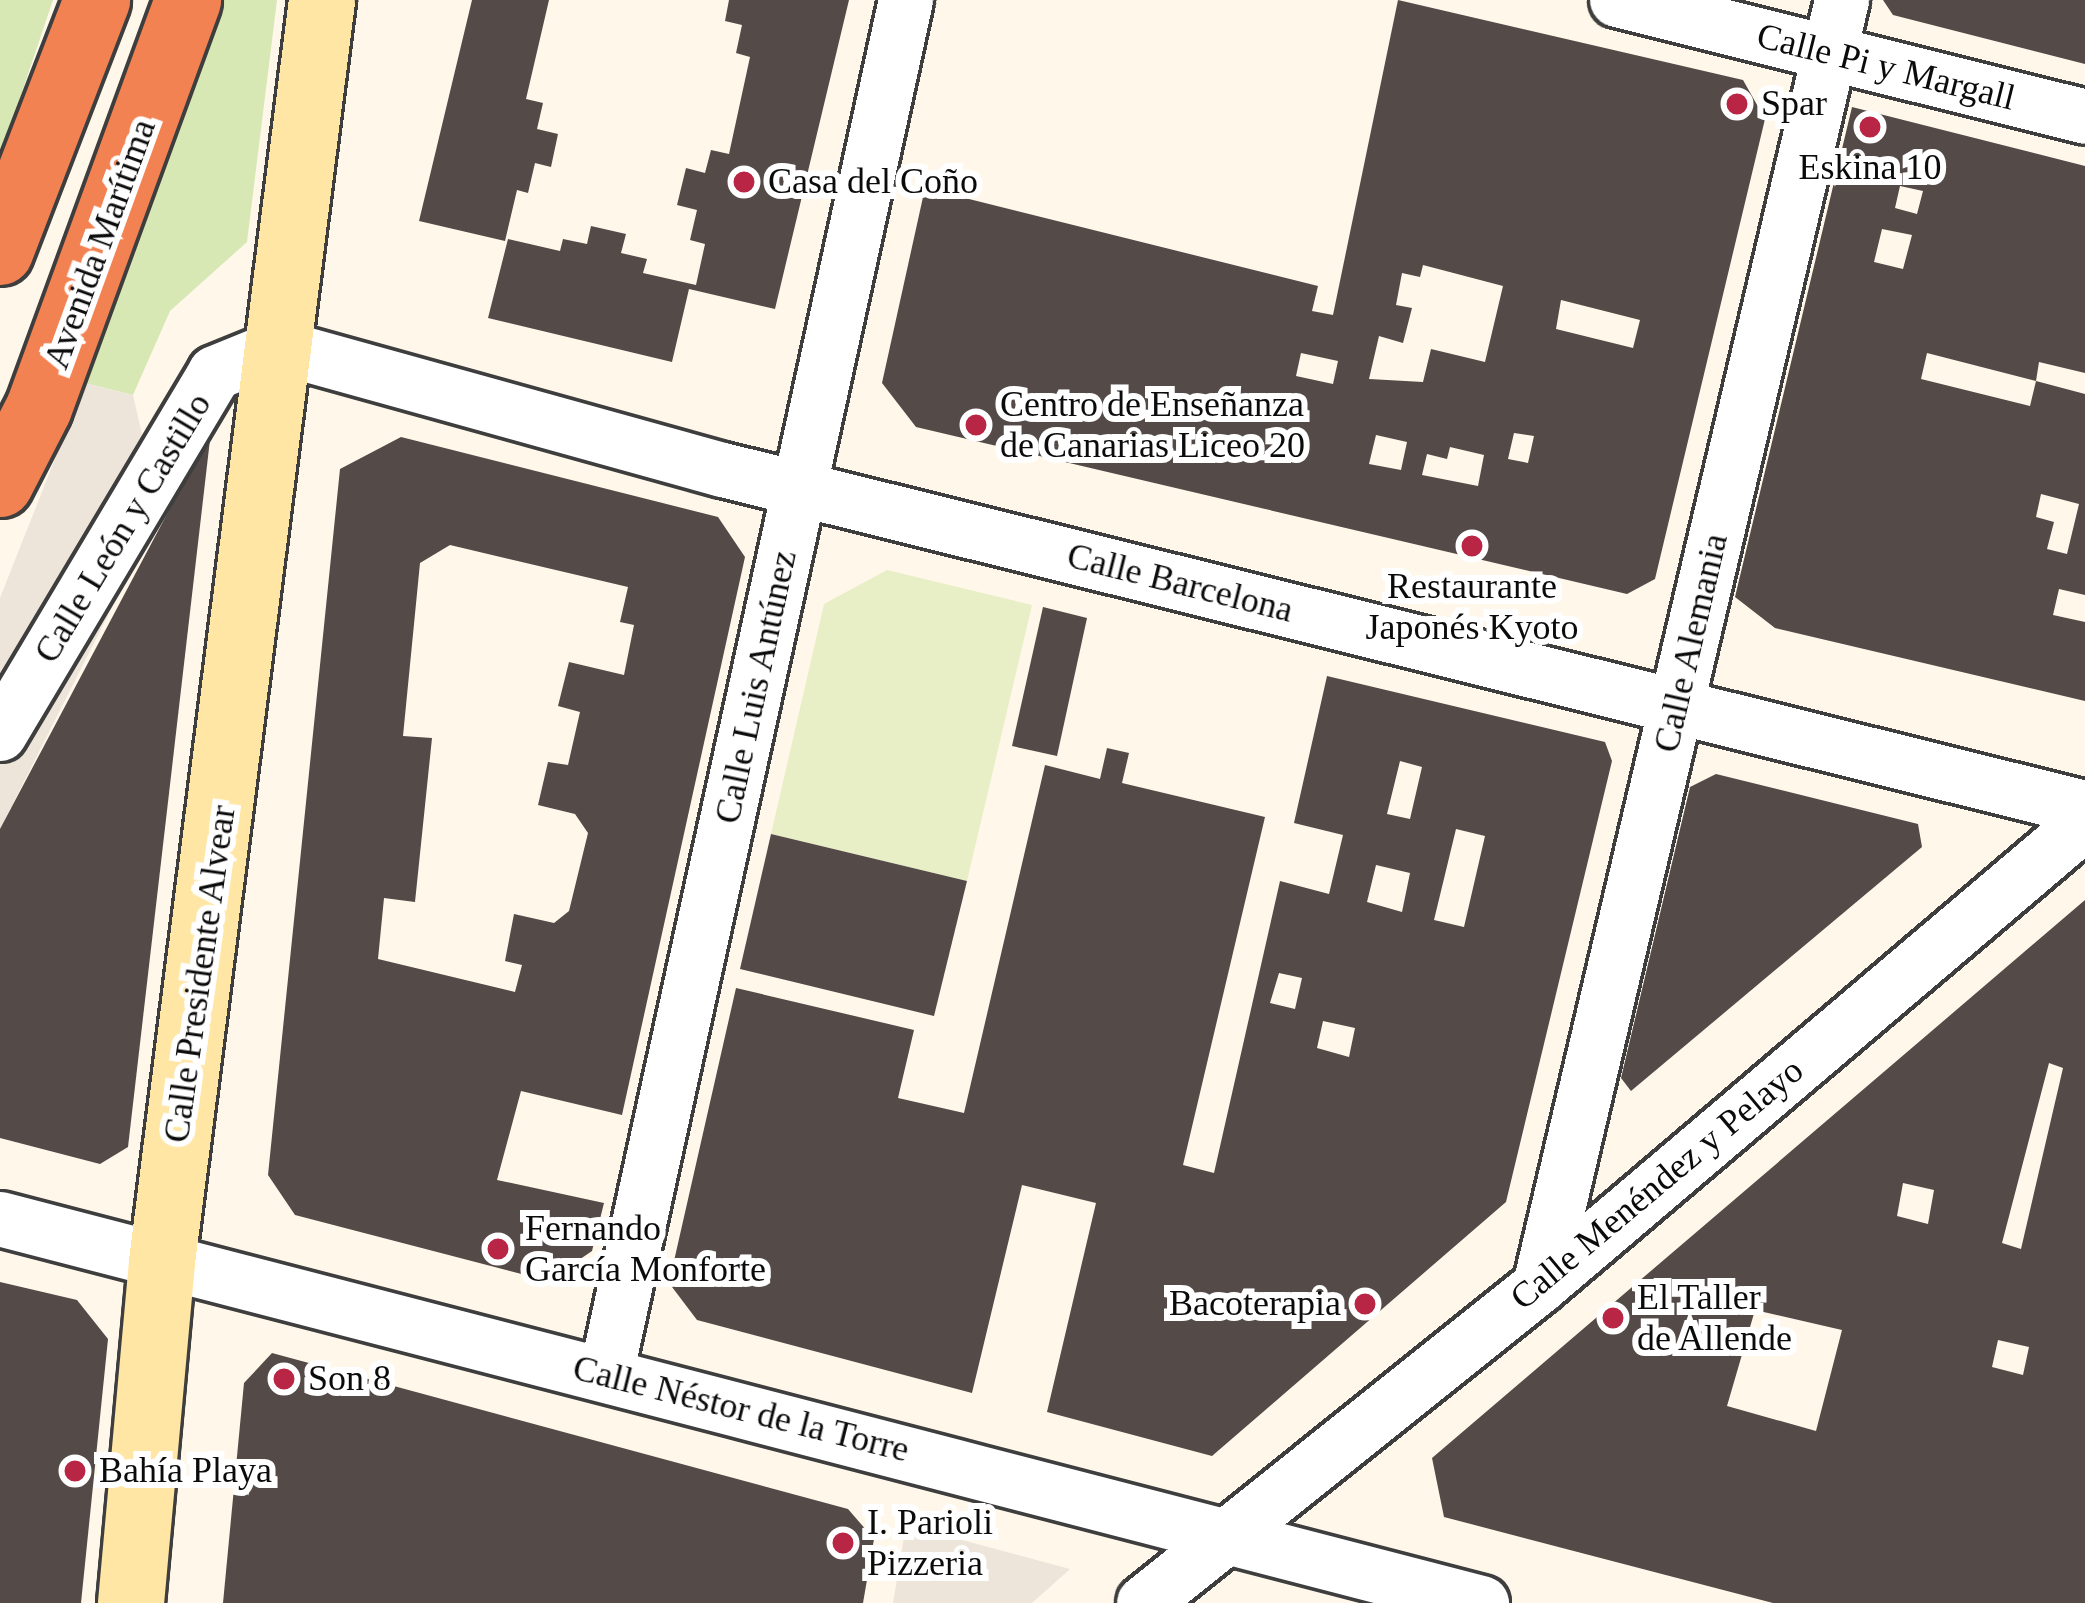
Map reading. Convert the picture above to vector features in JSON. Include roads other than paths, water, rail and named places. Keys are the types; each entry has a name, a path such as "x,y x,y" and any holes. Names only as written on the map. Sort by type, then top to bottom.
{"highway":[{"path":"0,252 98,0"},
{"name":"Avenida Marítima","path":"0,484 39,409 188,0"}],"street":[{"path":"279,347 322,0"},
{"name":"Calle Luis Antúnez","path":"606,1375 906,0"},
{"name":"Calle Pi y Margall","path":"1617,0 2085,117"},
{"name":"Calle Alemania","path":"1540,1286 1841,0"},
{"name":"Calle Barcelona","path":"279,347 800,489 2085,808"},
{"name":"Calle León y Castillo","path":"0,734 215,373 279,347"},
{"name":"Calle Presidente Alvear","path":"130,1603 162,1262 279,347"},
{"name":"Calle Menéndez y Pelayo","path":"1144,1603 1218,1534 1540,1286 2085,823"},
{"name":"Calle Néstor de la Torre","path":"0,1219 1482,1603"}],"place":[{"name":"Spar","path":"1737,104"},
{"name":"Eskina 10","path":"1870,127"},
{"name":"Casa del Coño","path":"744,182"},
{"name":"Centro de Enseñanza de Canarias Liceo 20","path":"976,425"},
{"name":"Restaurante Japonés Kyoto","path":"1472,546"},
{"name":"Fernando García Monforte","path":"498,1249"},
{"name":"Bacoterapia","path":"1365,1304"},
{"name":"El Taller de Allende","path":"1613,1318"},
{"name":"Son 8","path":"284,1379"},
{"name":"Bahía Playa","path":"75,1471"},
{"name":"I. Parioli Pizzeria","path":"843,1543"}]}
